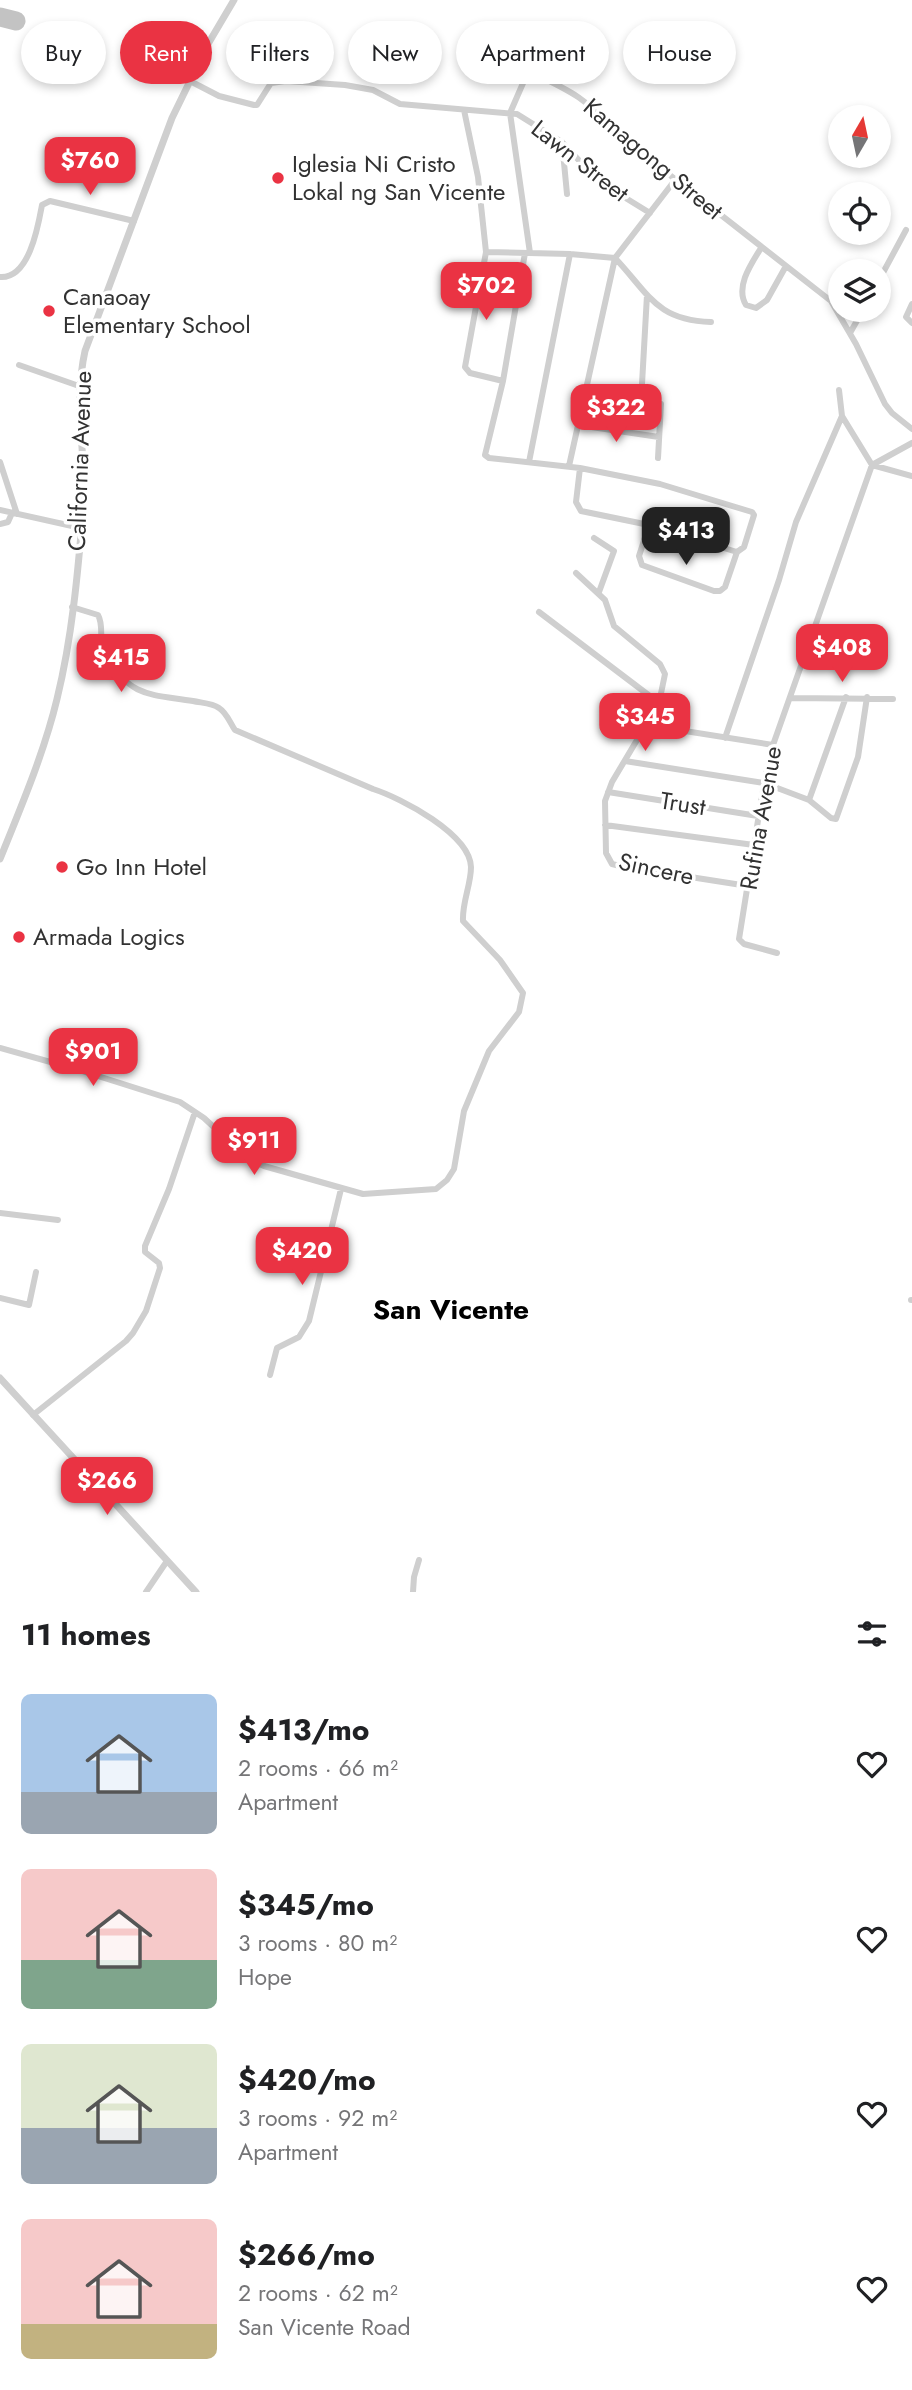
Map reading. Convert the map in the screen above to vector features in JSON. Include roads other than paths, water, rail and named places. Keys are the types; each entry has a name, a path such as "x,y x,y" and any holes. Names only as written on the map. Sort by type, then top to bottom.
{"street":[{"name":"California Avenue","path":"212,40 234,0"},
{"name":"Kamagong Street","path":"510,113 527,74 533,72 579,96 598,111 616,133 831,301 885,404 912,429"},
{"path":"196,84 219,96 257,105 271,83 286,81 360,87 373,90 400,104 510,113 528,253 503,381 485,455 489,458 569,466 660,484 752,512 754,519 750,535 744,547 737,552 725,587 720,591 642,565 639,556 649,525"},
{"name":"California Avenue","path":"0,859 25,796 57,699 72,607 84,487 79,386 81,370 90,337 172,118 189,84"},
{"path":"464,110 478,177 486,252 465,367 470,373 503,381"},
{"name":"Lawn Street","path":"510,113 524,118 562,142 598,181 650,213"},
{"path":"562,142 567,194"},
{"path":"569,466 615,258 675,180"},
{"path":"0,277 11,276 18,271 31,251 46,202 135,221"},
{"path":"890,259 906,230"},
{"path":"761,248 743,284 743,297 747,305 756,308 767,300 786,266"},
{"path":"486,252 615,258 661,308 693,321 711,322"},
{"path":"528,462 570,254"},
{"path":"642,384 647,295"},
{"path":"912,304 906,317 912,323"},
{"path":"850,333 856,322"},
{"path":"19,365 79,386"},
{"path":"839,390 842,416 872,465 912,476"},
{"path":"659,458 661,404"},
{"path":"725,738 796,522 842,416"},
{"path":"578,425 659,437"},
{"path":"872,465 912,443"},
{"path":"0,462 15,514"},
{"name":"Rufina Avenue","path":"777,953 744,944 739,939 764,783 773,745 872,465"},
{"path":"580,468 576,502 578,508 649,525 737,552"},
{"path":"0,510 81,528"},
{"path":"0,524 8,522 15,514"},
{"path":"594,538 614,551 599,592"},
{"name":"Sincere","path":"576,572 605,600 614,626 663,667 665,674 659,703 608,792 606,853 612,864 748,886"},
{"path":"0,1048 165,1096 195,1112 257,1164 363,1194 428,1191 436,1189 447,1180 454,1169 464,1111 489,1051 519,1012 523,993 499,960 463,921 471,869 470,855 436,821 396,796 373,789 235,730 222,710 212,704 159,698 139,691 126,681 105,656 101,646 98,615 72,607"},
{"path":"539,612 659,703"},
{"path":"808,800 846,697"},
{"path":"625,761 764,783 808,800 836,819 858,757 867,697"},
{"path":"790,698 893,699"},
{"path":"646,725 773,745"},
{"name":"Trust","path":"608,792 758,816"},
{"path":"605,825 754,845"},
{"path":"33,1415 126,1341 146,1311 160,1268 145,1252 145,1246 169,1189 195,1112"},
{"path":"270,1375 277,1348 299,1336 309,1321 341,1189"},
{"path":"0,1213 58,1220"},
{"path":"0,1298 29,1305 36,1272"},
{"path":"0,1378 196,1592"},
{"path":"146,1592 167,1560"},
{"path":"413,1592 419,1560"}],"place":[{"name":"Iglesia Ni Cristo Lokal ng San Vicente","path":"278,178"},
{"name":"Canaoay Elementary School","path":"49,311"},
{"name":"Go Inn Hotel","path":"62,867"},
{"name":"Armada Logics","path":"19,937"}],"district":[{"name":"San Vicente","path":"451,1309"}]}
